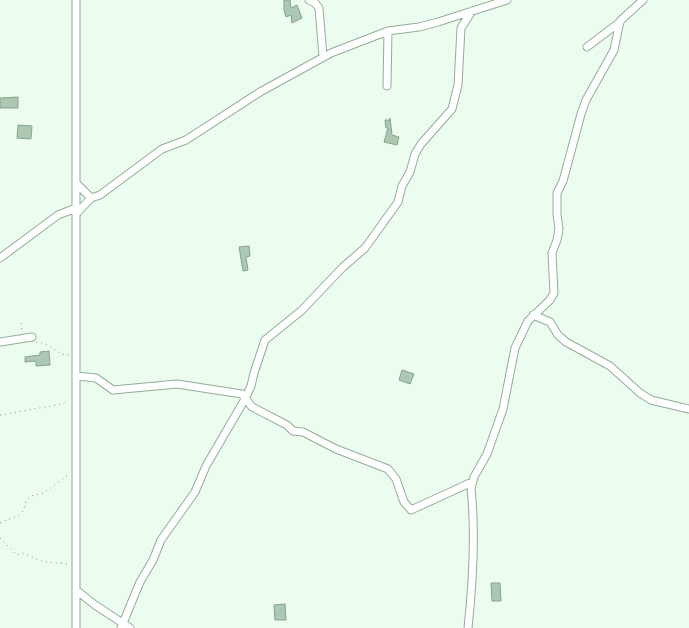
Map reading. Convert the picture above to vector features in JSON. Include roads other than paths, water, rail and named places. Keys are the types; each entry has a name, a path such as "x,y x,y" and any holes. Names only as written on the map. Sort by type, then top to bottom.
{"street":[{"path":"76,0 76,628"},
{"path":"309,0 316,3 319,8 323,57"},
{"path":"0,258 58,215 76,211 91,198 100,195 162,149 186,140 260,92 323,57 388,31 419,27 507,0"},
{"path":"586,47 620,21 643,0"},
{"path":"122,626 140,582 153,560 161,540 195,492 206,466 252,386 260,350 265,340 301,311 336,274 365,248 398,202 402,186 410,172 420,144 452,109 458,86 461,28 472,11"},
{"path":"468,628 474,525 472,482 487,454 503,409 515,348 528,321 550,300 554,292 552,253 558,240 559,229 557,193 563,181 586,100 614,50 620,21"},
{"path":"387,86 388,31"},
{"path":"76,183 91,198"},
{"path":"533,315 550,322 558,335 579,350 610,366 640,393 651,400 689,410"},
{"path":"0,342 29,338"},
{"path":"76,376 96,378 113,390 177,384 242,394 252,407 287,425 293,431 303,432 388,469 396,479 404,502 411,510 472,482"},
{"path":"76,590 122,626 130,628"}]}
